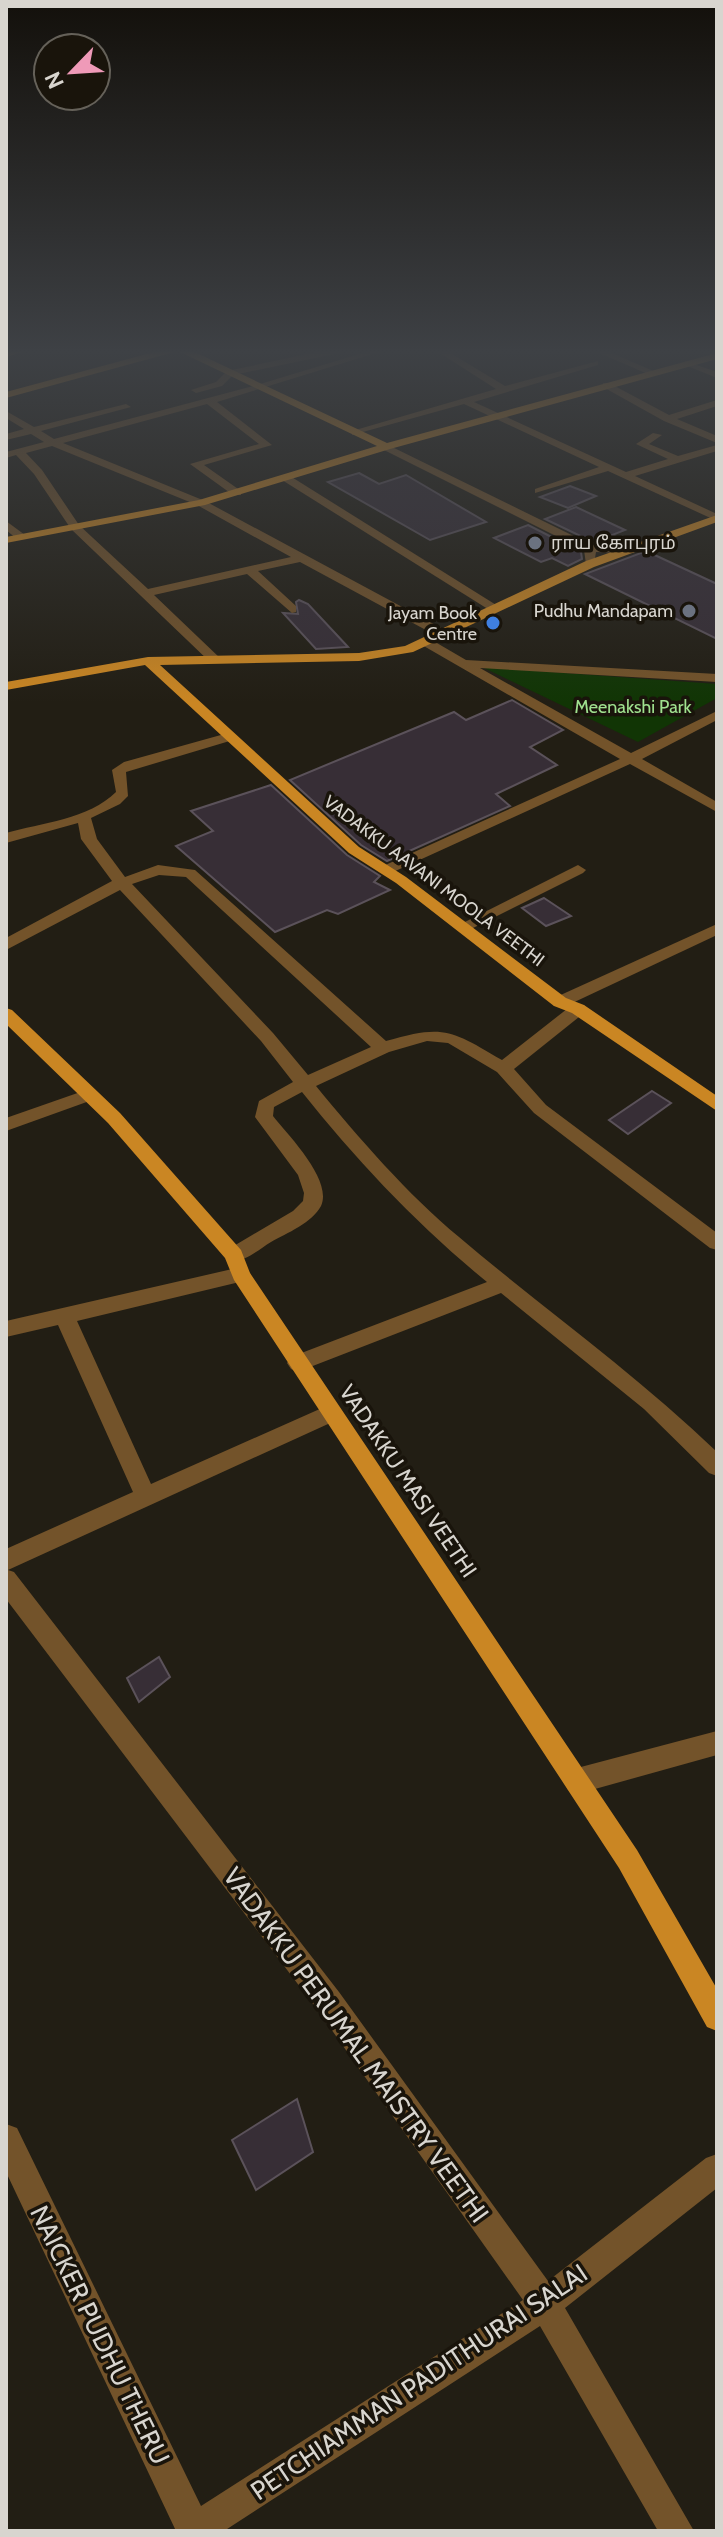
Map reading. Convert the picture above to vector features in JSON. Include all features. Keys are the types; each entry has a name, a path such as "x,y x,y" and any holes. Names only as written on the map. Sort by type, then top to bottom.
{"main road":[{"path":"6,540 201,503 323,466"},
{"path":"6,686 148,661 359,657 408,649 590,564 614,560 629,550 717,518"},
{"name":"VADAKKU AAVANI MOOLA VEETHI","path":"148,661 354,850 386,870 560,1002 578,1009 717,1105"},
{"name":"VADAKKU MASI VEETHI","path":"6,1014 114,1118 237,1265 298,1363 628,1859 717,2017"}],"street":[{"path":"30,466 38,472 75,527 215,659"},
{"path":"112,466 201,503 441,633"},
{"path":"198,466 237,493"},
{"path":"425,466 590,548 629,550"},
{"path":"604,466 717,518"},
{"path":"624,476 653,466"},
{"path":"539,491 607,468"},
{"path":"286,478 495,608"},
{"path":"6,524 21,537"},
{"path":"590,548 590,564"},
{"path":"144,594 305,557"},
{"path":"250,570 292,609"},
{"path":"426,642 717,808"},
{"path":"463,662 717,678"},
{"path":"386,870 631,759 717,715"},
{"path":"6,838 83,815 122,796 118,777 122,768 228,737"},
{"path":"83,815 89,839 121,883 267,1037 346,1135 388,1179 449,1240 652,1403 717,1466"},
{"path":"6,945 121,883 158,870 190,873 383,1048"},
{"path":"463,927 578,870"},
{"path":"560,1002 717,929"},
{"path":"503,1068 578,1009"},
{"path":"6,1329 64,1316 237,1265 312,1204 314,1193 307,1173 271,1127 263,1110 273,1098 383,1048 438,1034 464,1043 503,1068 540,1109 717,1243"},
{"path":"6,1125 89,1095"},
{"path":"298,1363 502,1284"},
{"path":"64,1316 146,1497"},
{"path":"6,1560 331,1413"},
{"name":"VADAKKU PERUMAL MAISTRY VEETHI","path":"6,1580 329,2002 545,2304 677,2531"},
{"path":"577,1781 717,1743"},
{"name":"NAICKER PUDHU THERU","path":"6,2139 194,2531"},
{"name":"PETCHIAMMAN PADITHURAI SALAI","path":"194,2531 545,2304 717,2169"}],"green space":[{"name":"Meenakshi Park","path":"482,667 717,684 717,698 638,742"}],"building":[{"path":"359,473 379,484 406,475 486,522 430,540 328,482"},
{"path":"570,486 596,496 568,508 540,497"},
{"name":"ராய கோபுரம்","path":"576,507 625,530 612,535 629,543 593,542 545,519"},
{"name":"ராய கோபுரம்","path":"528,525 581,552 582,559 568,566 552,558 541,562 494,538"},
{"name":"Pudhu Mandapam","path":"646,551 717,584 717,639 585,574"},
{"path":"299,600 308,604 348,647 316,649 283,613 298,614 296,602"},
{"path":"512,700 563,730 530,747 557,765 496,794 510,806 387,861 361,845 290,780 454,712 466,720"},
{"path":"271,785 347,855 380,876 374,882 390,890 338,914 327,910 275,932 176,846 213,831 191,811"},
{"path":"544,898 571,916 546,926 522,908"},
{"path":"652,1091 671,1103 628,1134 609,1120"},
{"path":"159,1657 170,1677 139,1702 127,1678"},
{"path":"297,2099 313,2152 256,2190 232,2140"}],"place":[{"name":"ராய கோபுரம்","path":"535,543"},
{"name":"Pudhu Mandapam","path":"689,611"},
{"name":"Jayam Book Centre","path":"493,623"}]}
